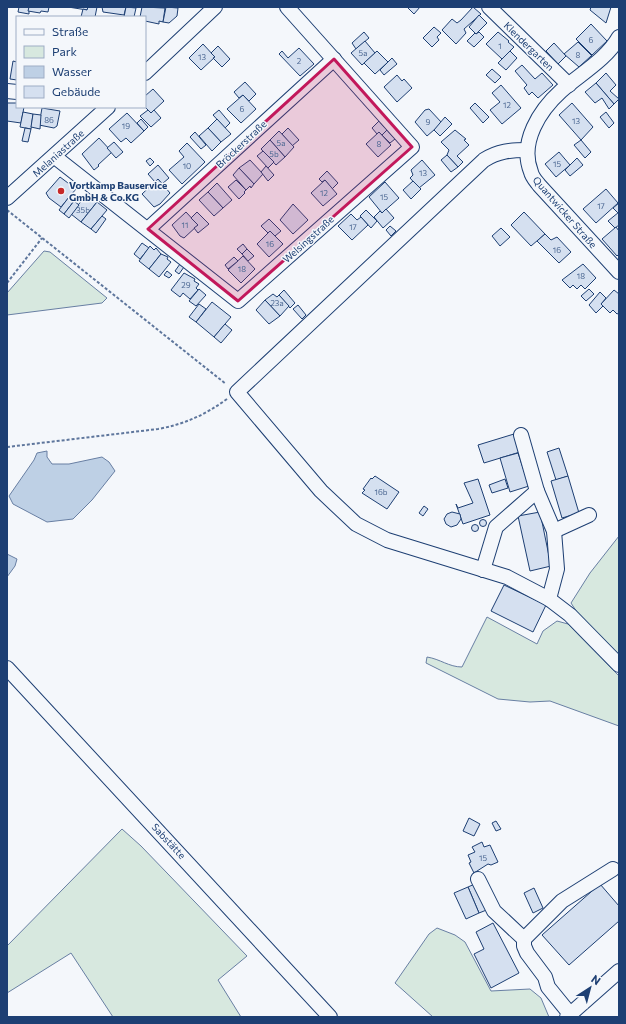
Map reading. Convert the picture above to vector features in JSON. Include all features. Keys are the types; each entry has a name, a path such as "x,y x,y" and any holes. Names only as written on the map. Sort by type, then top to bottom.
{"street":[{"path":"146,72 215,7"},
{"name":"Welsingstraße","path":"55,157 238,301 412,146 287,7"},
{"name":"Klendergarten","path":"489,7 569,85"},
{"name":"Quantwicker Straße","path":"619,37 604,55 548,105 536,124 529,139 527,150 531,172 539,185 619,272"},
{"name":"Bröckerstraße","path":"148,229 334,59"},
{"name":"Melaniastraße","path":"7,198 55,157 106,108"},
{"path":"527,150 505,151 484,160 237,392 321,491 356,524 387,540 507,578 549,599 570,615 619,665"},
{"path":"521,435 537,491 554,531 557,569 549,599"},
{"path":"483,570 496,527 537,491"},
{"path":"554,531 589,515"},
{"name":"Sabstätte","path":"7,668 330,1017"},
{"path":"613,869 562,901 524,939 524,946 527,953 545,977 548,987 569,1016 619,971"},
{"path":"478,879 494,911 524,939"}],"path":[{"path":"7,210 237,392 208,413 191,421 158,429 7,447"},
{"path":"7,283 42,238"}],"highlighted area":[{"path":"334,59 412,147 238,301 148,229"}],"green space":[{"path":"44,251 50,252 107,298 102,303 7,315 7,293"},
{"path":"619,536 619,657 582,620 571,603 590,573"},
{"path":"487,617 537,644 543,631 557,621 568,624 619,676 619,726 550,701 530,702 498,699 426,663 427,657 453,666 462,667"},
{"path":"122,829 141,846 247,956 218,980 241,1017 113,1017 71,953 7,993 7,946"},
{"path":"437,928 455,935 465,942 491,991 530,989 541,998 549,1017 433,1017 395,983 429,934"}],"water":[{"path":"47,451 47,457 52,464 69,464 102,457 109,462 115,471 92,500 73,519 47,522 13,504 9,496 34,460 37,453"},
{"path":"7,554 17,559 15,566 7,577"}],"building":[{"path":"19,7 29,7 29,14 18,12"},
{"path":"29,7 49,7 48,12 41,11 40,13 28,11"},
{"path":"68,7 88,7 87,10"},
{"path":"88,7 97,7 95,16 81,16 83,9 87,10"},
{"path":"102,7 126,7 124,15 103,12"},
{"path":"126,7 136,8 134,16 124,16"},
{"path":"142,7 165,8 163,22 159,21 159,24 146,21 146,16 140,16"},
{"path":"166,7 178,8 177,16 169,23 163,22"},
{"path":"407,7 420,7 414,14"},
{"path":"473,7 481,14 464,29 466,33 456,44 442,30 452,19 457,23"},
{"path":"591,7 611,7 606,23 590,10"},
{"path":"479,15 487,23 476,34 469,27"},
{"path":"591,24 607,41 592,55 576,39"},
{"path":"434,27 441,33 437,37 439,40 432,47 423,38"},
{"path":"364,32 369,38 356,49 352,43"},
{"path":"479,32 484,37 474,47 467,41 475,33 476,34"},
{"path":"498,32 514,47 502,59 486,44"},
{"path":"365,41 375,53 362,65 351,53"},
{"path":"578,42 593,57 591,56 579,67 564,54"},
{"path":"554,43 566,56 558,64 546,51"},
{"path":"203,44 215,57 201,70 189,58"},
{"path":"218,46 230,59 222,67 213,58 215,57 211,53"},
{"path":"299,48 314,64 300,76 279,54 282,51 288,58"},
{"path":"377,51 388,62 375,74 364,63"},
{"path":"510,51 517,58 506,70 498,63"},
{"path":"392,58 397,64 384,75 380,70"},
{"path":"13,61 16,62 16,80 10,79"},
{"path":"522,65 535,79 542,73 553,85 538,98 532,92 529,95 524,88 527,85 515,71"},
{"path":"492,69 501,77 495,83 486,75"},
{"path":"606,73 616,85 610,91 619,99 614,104 596,83"},
{"path":"397,75 402,81 404,79 412,88 397,102 384,87"},
{"path":"245,82 256,94 249,101 243,95 239,98 234,92"},
{"path":"596,83 614,104 609,109 602,98 595,103 585,92"},
{"path":"501,85 521,108 502,124 490,110 500,102 492,93"},
{"path":"153,89 164,101 151,113 146,108 146,95"},
{"path":"243,95 256,109 241,123 227,109"},
{"path":"7,103 16,103 16,108 24,108 21,123 7,121"},
{"path":"475,103 489,117 483,123 470,108"},
{"path":"572,103 593,127 581,140 559,115"},
{"path":"42,108 60,111 57,126 54,128 39,125"},
{"path":"429,109 442,123 427,136 415,122 425,110"},
{"path":"148,110 151,113 154,110 161,118 151,127 140,116"},
{"path":"219,110 230,123 225,128 213,115"},
{"path":"23,112 33,114 31,129 20,127"},
{"path":"606,112 614,123 609,128 600,117"},
{"path":"127,113 144,131 131,143 126,138 121,142 109,129"},
{"path":"33,114 41,115 40,129 31,127"},
{"path":"445,117 452,124 440,136 434,130"},
{"path":"141,119 148,127 144,131 137,123"},
{"path":"217,119 231,134 221,142 208,128"},
{"path":"379,121 387,130 382,135 379,132 377,134 372,128"},
{"path":"25,128 31,129 28,142 22,141"},
{"path":"208,128 221,142 212,151 199,136"},
{"path":"288,128 299,140 292,146 282,134"},
{"path":"387,130 395,139 390,143 382,135"},
{"path":"455,130 466,139 464,140 469,145 457,156 463,162 458,167 447,155 449,150 441,142"},
{"path":"279,131 294,147 285,157 270,140"},
{"path":"195,132 206,145 201,149 190,137"},
{"path":"379,132 391,145 378,157 366,144"},
{"path":"99,138 112,152 94,170 82,154"},
{"path":"270,140 285,157 276,165 261,149"},
{"path":"581,140 591,152 585,158 574,145"},
{"path":"114,142 123,152 116,158 107,148"},
{"path":"187,143 205,162 182,184 169,170 184,157 179,151"},
{"path":"263,151 274,162 268,168 257,156"},
{"path":"559,152 570,165 556,177 545,164"},
{"path":"447,155 458,167 451,172 441,160"},
{"path":"150,158 154,162 150,166 146,161"},
{"path":"577,158 583,165 570,176 565,170"},
{"path":"250,160 263,174 254,184 239,168"},
{"path":"422,160 435,175 419,188 410,178 413,175 411,170"},
{"path":"158,165 169,178 162,184 158,179 155,182 148,174"},
{"path":"266,166 274,175 268,181 261,172"},
{"path":"239,168 254,184 251,188 250,186 246,190 233,175"},
{"path":"327,171 338,183 332,189 325,180 322,182 319,179"},
{"name":"Vortkamp Bauservice GmbH & Co.KG","path":"60,177 76,189 61,207 49,198 46,193"},
{"path":"158,179 170,193 160,204 154,207 142,194"},
{"path":"236,180 246,190 239,199 228,187"},
{"path":"325,180 337,194 323,206 311,193"},
{"path":"413,181 421,189 411,199 403,190"},
{"path":"385,182 399,198 382,213 369,197"},
{"path":"217,183 232,200 223,208 208,192"},
{"path":"606,189 618,203 596,223 583,209"},
{"path":"208,192 223,208 214,216 199,200"},
{"path":"86,195 97,202 81,222 71,214"},
{"path":"69,197 74,201 64,214 59,210"},
{"path":"74,201 79,205 69,218 64,214"},
{"path":"97,202 107,210 91,229 81,222"},
{"path":"619,203 619,211 618,213 613,208"},
{"path":"293,204 308,220 293,234 280,220"},
{"path":"386,209 394,218 383,228 374,217 380,211 382,213"},
{"path":"366,210 377,221 371,228 360,216"},
{"path":"186,212 198,225 184,238 180,236 172,225"},
{"path":"197,212 209,224 198,233 194,228 198,225 191,218"},
{"path":"524,212 545,234 531,246 511,225"},
{"path":"619,212 619,225 615,228 608,221"},
{"path":"351,214 357,220 361,217 368,225 352,240 338,226"},
{"path":"102,216 106,219 96,233 91,229"},
{"path":"269,219 281,231 275,236 270,231 268,233 261,226"},
{"path":"390,226 396,231 391,236 386,230"},
{"path":"616,227 619,231 619,254 617,256 602,239"},
{"path":"501,228 510,237 500,246 492,236"},
{"path":"270,231 283,244 269,257 257,244"},
{"path":"545,234 551,240 557,237 571,252 559,263 537,241"},
{"path":"142,243 149,248 140,259 134,254"},
{"path":"243,244 247,249 242,254 237,249"},
{"path":"150,246 154,250 156,248 161,254 149,269 139,261"},
{"path":"247,249 254,256 248,261 242,254"},
{"path":"161,254 168,257 167,259 171,262 159,277 149,269"},
{"path":"243,256 255,269 241,283 228,270"},
{"path":"234,257 238,261 228,269 225,265"},
{"path":"180,264 184,267 179,274 175,271"},
{"path":"583,264 596,278 585,289 581,285 577,289 573,285 570,288 562,280"},
{"path":"167,271 172,275 169,278 164,275"},
{"path":"184,273 195,279 194,281 199,284 196,288 198,290 190,299 183,293 180,297 171,290"},
{"path":"199,289 206,295 196,306 189,301"},
{"path":"589,289 594,294 586,301 581,296"},
{"path":"284,290 295,303 290,308 279,295"},
{"path":"614,290 619,294 619,313 617,314 613,310 610,313 601,304"},
{"path":"600,292 606,298 601,304 603,306 596,313 589,305"},
{"path":"273,294 277,297 279,295 289,306 280,316 265,300"},
{"path":"265,300 280,316 269,324 256,310"},
{"path":"212,302 231,317 214,337 196,322"},
{"path":"199,304 206,309 196,322 189,317"},
{"path":"298,305 306,315 302,319 293,309"},
{"path":"225,324 232,330 221,343 214,337"},
{"path":"514,434 520,452 484,463 478,445"},
{"path":"559,448 568,476 556,480 547,452"},
{"path":"518,453 529,486 510,492 500,458"},
{"path":"375,476 399,492 387,509 362,493 365,490 363,489 371,478 372,479"},
{"path":"568,476 579,513 562,518 551,481"},
{"path":"478,479 490,515 463,524 456,504 458,508 473,503 464,483"},
{"path":"505,479 508,488 492,493 489,485"},
{"path":"424,506 428,509 423,516 419,513"},
{"path":"452,512 460,514 461,519 457,525 451,527 446,524 444,519 447,514"},
{"path":"540,512 551,566 530,571 518,516"},
{"path":"483,520 486,523 483,526 480,523"},
{"path":"475,524 478,525 478,531 475,532 472,531 471,528 472,525"},
{"path":"504,585 546,605 533,632 491,611"},
{"path":"469,818 480,824 474,836 463,831"},
{"path":"496,821 501,829 496,831 492,823"},
{"path":"482,842 484,847 490,845 498,862 491,865 488,864 474,873 469,863 471,862 468,855 475,852 472,847"},
{"path":"477,883 489,909 479,913 468,887"},
{"path":"600,884 619,906 619,921 569,965 542,935"},
{"path":"468,887 479,913 466,919 454,893"},
{"path":"534,888 543,908 533,913 524,893"},
{"path":"493,923 519,973 491,988 474,954 484,949 476,932"}],"place":[{"name":"Vortkamp Bauservice GmbH & Co.KG","path":"61,191"}]}
